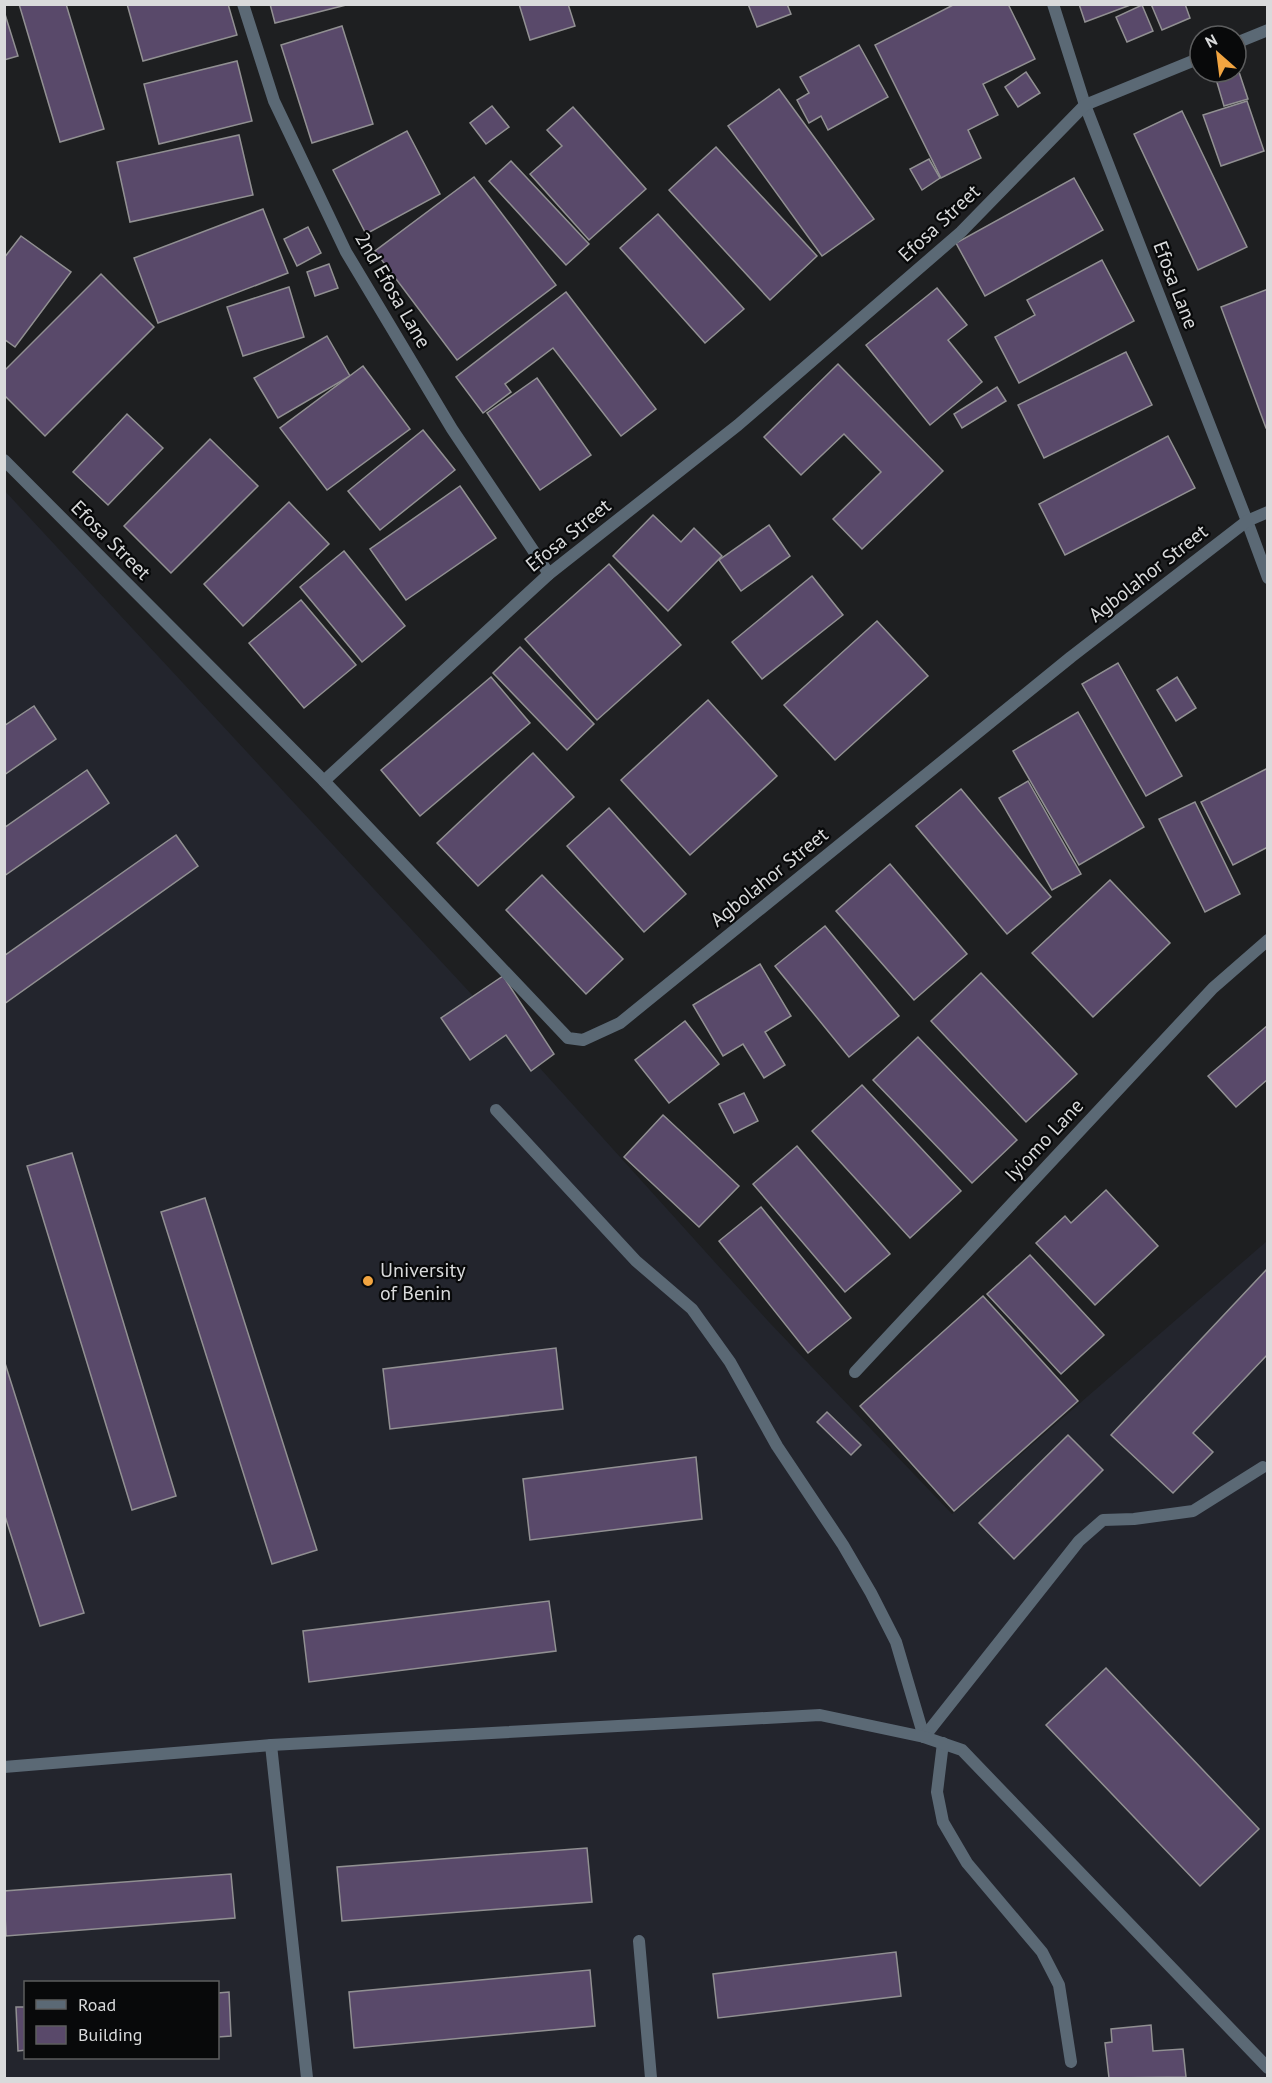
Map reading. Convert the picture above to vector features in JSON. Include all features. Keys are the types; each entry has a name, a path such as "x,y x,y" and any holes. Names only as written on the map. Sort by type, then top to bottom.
{"street":[{"name":"2nd Efosa Lane","path":"243,4 274,101 346,252 452,429 549,574"},
{"name":"Efosa Lane","path":"1053,4 1085,105 1268,578"},
{"path":"1248,38 1268,30"},
{"name":"Efosa Street","path":"4,460 324,781 549,574 738,426 961,232 1085,105 1188,63"},
{"name":"Agbolahor Street","path":"324,781 568,1038 583,1040 620,1023 1062,665 1247,521 1268,512"},
{"name":"Iyiomo Lane","path":"855,1372 1213,988 1268,940"},
{"path":"496,1110 636,1261 692,1309 730,1362 777,1446 843,1545 871,1593 896,1642 924,1737"},
{"path":"924,1737 1079,1541 1103,1520 1134,1519 1193,1511 1263,1467"},
{"path":"4,1767 271,1745 820,1715 924,1737 962,1750 1268,2068"},
{"path":"943,1743 937,1792 943,1822 967,1863 1042,1952 1059,1985 1071,2062"},
{"path":"271,1745 307,2079"},
{"path":"639,1941 651,2079"}],"shaded area":[{"name":"University of Benin","path":"4,490 538,1066 768,1321 952,1514 1267,1241 1267,2078 5,2078"}],"building":[{"path":"19,4 66,4 104,129 60,142"},
{"path":"127,4 228,4 237,35 143,61"},
{"path":"270,4 350,4 275,23"},
{"path":"519,4 568,4 575,26 530,40"},
{"path":"748,4 787,4 791,14 757,27"},
{"path":"955,4 1008,4 1035,59 983,84 998,115 968,130 981,158 941,178 875,45"},
{"path":"1079,4 1133,4 1085,22"},
{"path":"1151,4 1185,4 1190,18 1162,30"},
{"path":"1142,5 1153,31 1127,42 1116,17"},
{"path":"4,11 18,56 4,60"},
{"path":"342,26 373,124 312,143 281,45"},
{"path":"859,45 888,97 828,130 821,116 809,123 797,100 809,93 800,77"},
{"path":"237,61 252,121 159,144 144,84"},
{"path":"1026,72 1040,93 1018,107 1005,87"},
{"path":"1217,84 1243,84 1248,99 1224,106"},
{"path":"779,89 874,219 822,256 728,126"},
{"path":"1247,101 1264,151 1221,166 1203,115"},
{"path":"492,106 509,127 486,144 470,123"},
{"path":"573,107 646,189 589,240 530,174 562,146 547,130"},
{"path":"1182,111 1247,247 1198,270 1134,134"},
{"path":"407,131 440,194 366,234 333,170"},
{"path":"239,135 253,195 130,222 117,162"},
{"path":"716,147 817,256 770,300 669,190"},
{"path":"929,159 940,178 922,190 910,169"},
{"path":"511,161 589,244 566,265 489,181"},
{"path":"474,177 556,285 457,360 375,251"},
{"path":"1074,178 1103,230 985,296 956,243"},
{"path":"263,209 288,273 158,323 134,258"},
{"path":"658,214 744,309 705,343 620,248"},
{"path":"308,227 321,253 297,266 284,239"},
{"path":"21,236 71,272 15,347 4,339 4,258"},
{"path":"1102,260 1134,321 1019,383 995,337 1035,315 1027,300"},
{"path":"329,264 338,288 315,296 307,272"},
{"path":"101,274 154,327 45,436 4,395 4,371"},
{"path":"289,287 304,337 243,356 227,307"},
{"path":"937,288 967,325 948,340 982,382 930,425 866,345"},
{"path":"1268,289 1268,428 1266,428 1221,307"},
{"path":"566,292 656,409 621,436 553,348 505,384 511,392 483,413 456,377"},
{"path":"327,336 350,376 278,418 254,378"},
{"path":"1126,352 1152,405 1044,458 1018,405"},
{"path":"838,364 943,471 862,549 833,519 881,472 844,434 801,475 764,437"},
{"path":"363,366 410,429 327,490 280,428"},
{"path":"537,378 591,455 540,490 487,413"},
{"path":"997,387 1006,401 962,428 954,414"},
{"path":"127,414 163,448 108,505 73,472"},
{"path":"423,430 455,470 380,530 348,491"},
{"path":"1168,436 1195,488 1065,555 1039,504"},
{"path":"210,439 258,486 171,573 124,526"},
{"path":"460,486 496,538 406,600 370,549"},
{"path":"289,502 329,544 243,626 204,584"},
{"path":"653,515 681,542 694,528 722,556 668,611 613,556"},
{"path":"769,525 790,556 741,591 719,560"},
{"path":"344,551 405,626 362,662 300,587"},
{"path":"609,564 681,645 597,720 525,639"},
{"path":"812,576 843,615 762,679 732,642"},
{"path":"301,600 356,665 304,708 249,643"},
{"path":"877,621 928,676 835,760 784,705"},
{"path":"520,647 594,724 567,750 493,673"},
{"path":"1118,663 1182,776 1146,796 1082,684"},
{"path":"491,677 530,723 420,816 381,770"},
{"path":"1177,677 1196,708 1176,721 1157,690"},
{"path":"708,700 777,776 690,855 621,780"},
{"path":"34,706 56,739 4,775 4,726"},
{"path":"1078,712 1144,827 1079,865 1013,751"},
{"path":"533,753 574,797 478,886 437,843"},
{"path":"1268,768 1268,847 1233,865 1201,802"},
{"path":"87,770 109,803 4,876 4,828"},
{"path":"1028,781 1081,874 1052,890 999,798"},
{"path":"961,789 1051,897 1007,934 916,826"},
{"path":"1195,802 1240,894 1205,912 1159,819"},
{"path":"609,808 686,894 644,932 567,846"},
{"path":"176,835 198,866 4,1004 4,956"},
{"path":"890,864 967,954 914,1000 836,911"},
{"path":"542,875 623,959 586,994 506,910"},
{"path":"1110,880 1170,943 1093,1017 1032,953"},
{"path":"825,926 899,1016 849,1057 775,966"},
{"path":"760,964 791,1016 765,1032 785,1065 764,1078 743,1044 723,1056 693,1005"},
{"path":"981,973 1077,1074 1026,1122 931,1021"},
{"path":"503,976 554,1054 531,1071 506,1035 470,1060 441,1018"},
{"path":"685,1021 719,1064 669,1103 635,1060"},
{"path":"1268,1025 1268,1079 1236,1107 1208,1076"},
{"path":"918,1037 1017,1140 972,1183 873,1080"},
{"path":"862,1085 961,1191 910,1238 812,1131"},
{"path":"744,1093 758,1121 734,1133 719,1104"},
{"path":"663,1115 739,1186 699,1227 624,1157"},
{"path":"797,1146 890,1254 845,1292 753,1184"},
{"path":"72,1153 176,1496 132,1510 27,1166"},
{"path":"1106,1190 1158,1246 1095,1305 1036,1243 1065,1216 1071,1223"},
{"path":"205,1198 317,1550 272,1564 161,1212"},
{"path":"761,1207 851,1318 808,1353 719,1241"},
{"path":"1030,1255 1104,1335 1061,1374 987,1294"},
{"path":"1268,1268 1268,1354 1193,1433 1213,1452 1173,1493 1111,1435"},
{"path":"983,1296 1078,1401 954,1511 860,1406"},
{"path":"556,1348 563,1409 390,1429 383,1369"},
{"path":"4,1360 84,1613 40,1626 4,1513"},
{"path":"827,1412 861,1445 851,1455 817,1422"},
{"path":"1068,1435 1103,1470 1014,1559 979,1523"},
{"path":"696,1457 702,1519 530,1540 523,1479"},
{"path":"549,1601 556,1651 309,1682 303,1631"},
{"path":"1106,1668 1259,1829 1200,1886 1046,1725"},
{"path":"587,1848 592,1902 342,1921 337,1867"},
{"path":"231,1874 235,1918 6,1936 4,1891"},
{"path":"896,1952 901,1996 718,2018 713,1974"},
{"path":"590,1970 595,2026 354,2048 349,1992"},
{"path":"229,1992 231,2036 219,2037 219,1993"},
{"path":"16,2007 24,2007 24,2050 18,2051"},
{"path":"1151,2025 1153,2051 1183,2049 1186,2077 1109,2078 1105,2043 1112,2042 1111,2029"}],"place":[{"name":"University of Benin","path":"368,1281"}]}
